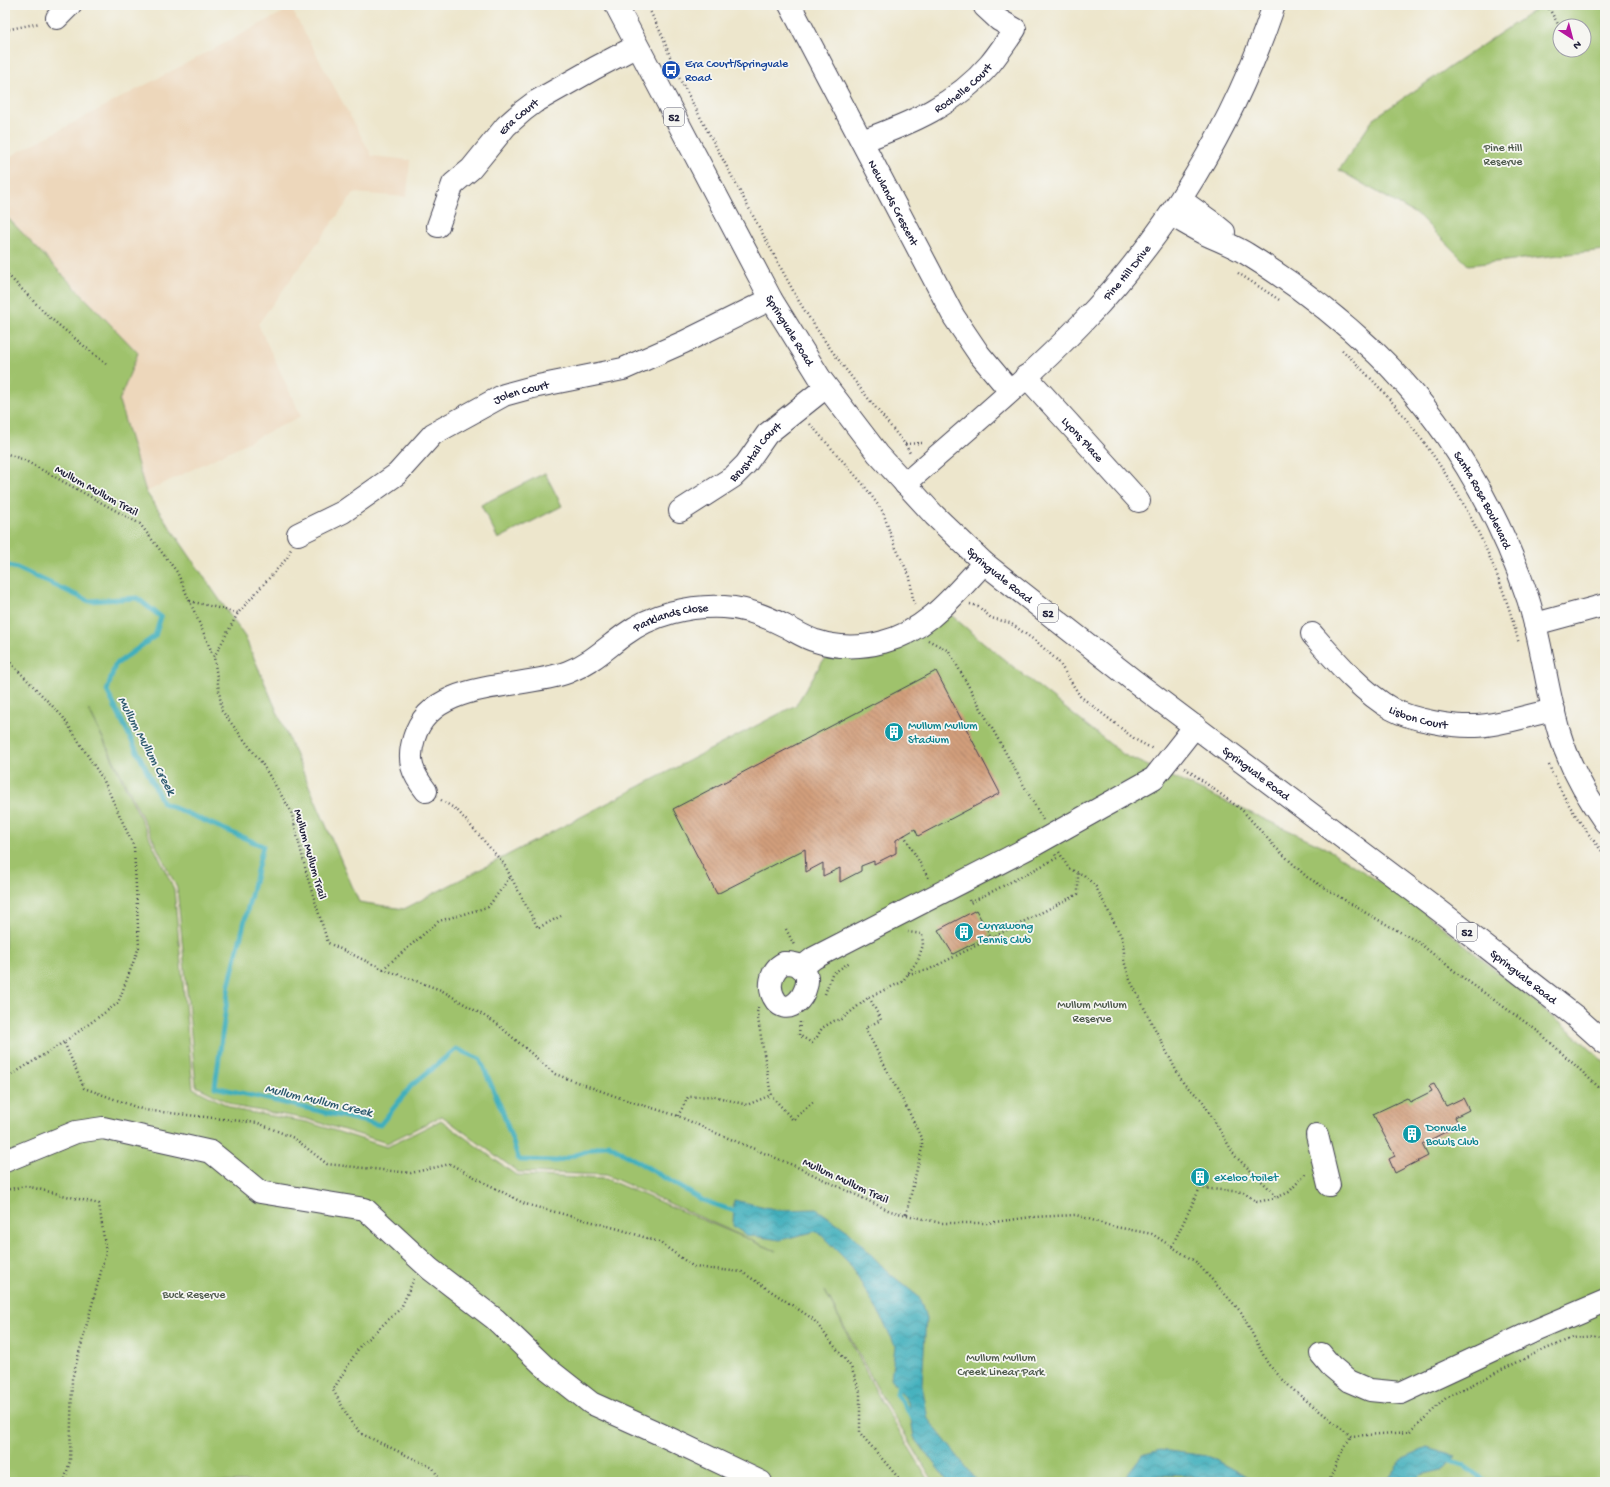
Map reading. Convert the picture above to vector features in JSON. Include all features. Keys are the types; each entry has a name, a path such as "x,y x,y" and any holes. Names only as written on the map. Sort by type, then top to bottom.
{"street":[{"name":"Springvale Road","path":"616,5 771,299 826,387 878,454 912,478 984,563 1128,676 1446,916 1576,1017 1605,1042"},
{"name":"Newlands Crescent","path":"790,5 957,322 978,354 1010,391"},
{"name":"Pine Hill Drive","path":"912,478 1010,391 1081,324 1107,296 1154,239 1176,207 1228,116 1259,46 1274,5"},
{"name":"Rochelle Court","path":"862,141 902,126 930,113 960,93 990,64 1014,29 999,20 985,8"},
{"name":"Era Court","path":"438,226 453,184 471,169 506,126 523,111 548,94 637,46"},
{"name":"Santa Rosa Boulevard","path":"1176,207 1203,233 1239,261 1291,283 1343,324 1397,375 1429,413 1462,461 1493,515 1517,571 1535,624 1554,710 1565,747 1578,778 1605,822"},
{"name":"Jolen Court","path":"298,534 343,512 397,474 433,434 504,395 533,387 623,368 684,342 771,299"},
{"name":"Lyons Place","path":"1026,376 1139,501"},
{"name":"Brushtail Court","path":"680,511 733,477 746,464 768,434 826,387"},
{"name":"Parklands Close","path":"426,791 415,777 412,766 411,750 416,732 430,712 467,692 488,687 543,680 569,672 597,657 637,626 669,612 690,609 724,607 758,613 805,637 831,644 853,646 883,642 911,632 924,624 942,609 984,563"},
{"path":"1535,624 1605,605"},
{"name":"Lisbon Court","path":"1312,634 1341,666 1369,692 1393,709 1421,719 1447,724 1476,726 1554,710"},
{"path":"801,968 814,958 1036,844 1154,778 1195,726"},
{"path":"5,1161 76,1132 103,1128 211,1152 260,1192 365,1209 430,1269 495,1319 544,1366 591,1403 761,1482"},
{"path":"1317,1135 1329,1185"},
{"path":"1320,1354 1348,1381 1370,1390 1401,1393 1532,1332 1605,1301"}],"path":[{"path":"647,5 662,35 675,70 801,303 814,326 846,370 905,444 912,478"},
{"path":"1547,5 1555,18"},
{"path":"5,30 31,25 64,12"},
{"path":"1239,261 1285,304"},
{"path":"5,272 49,317 106,364"},
{"path":"1337,345 1395,404 1413,426 1445,472 1468,512 1490,558 1514,627 1519,647"},
{"path":"905,444 923,443"},
{"name":"Mullum Mullum Trail","path":"5,453 24,460 140,524 177,572 214,656 222,711 262,762 291,811 308,879 328,943 383,969 441,990 496,1023 555,1074 623,1099 678,1116 795,1166 890,1211 941,1223 987,1223 1032,1217 1076,1215 1111,1226 1152,1234 1196,1262 1242,1312 1268,1364 1279,1376"},
{"path":"214,656 238,613 287,558 298,534"},
{"path":"190,601 238,613"},
{"path":"963,603 978,606 991,618 1010,623 1037,642 1058,661 1080,696 1136,740 1170,758 1242,810 1274,847 1307,877 1366,913 1418,942 1462,977 1539,1032 1605,1093"},
{"path":"5,657 63,717 104,781 134,847 139,947 118,1003 64,1042 5,1079"},
{"path":"1548,762 1560,790 1573,812 1605,855"},
{"path":"426,791 457,810 504,864 538,928 560,916"},
{"path":"904,835 938,895"},
{"path":"968,898 970,903 1057,858 1053,852"},
{"path":"908,974 928,970 1078,894 1078,872"},
{"path":"383,969 439,921 488,907 511,876"},
{"path":"801,1019 799,1023 799,1035 812,1043 817,1038 822,1028 842,1019 869,997 902,982 918,960 923,945 922,934 908,932 913,929"},
{"path":"823,1000 832,974 856,959"},
{"path":"869,997 881,1020 865,1028 910,1114 922,1144 906,1215"},
{"path":"758,1006 757,1013 771,1095 793,1120 813,1102"},
{"path":"64,1042 84,1088 144,1110 258,1122 294,1138 327,1164 411,1173 450,1164 525,1204 619,1229 659,1242 694,1267 742,1272 813,1319 851,1367 860,1392 860,1433 902,1482"},
{"path":"678,1116 688,1097 714,1096 747,1105 771,1095"},
{"path":"5,1190 26,1186 100,1204 106,1253 72,1380 70,1461 64,1482"},
{"path":"1172,1246 1200,1188 1243,1192 1257,1202 1276,1198"},
{"path":"425,1264 417,1272 401,1308 360,1346 333,1390 351,1422 362,1434 433,1468 441,1482"},
{"path":"1329,1482 1337,1461 1351,1436"}],"shaded area":[{"path":"291,8 372,156 410,160 407,197 354,193 258,324 301,416 146,492 119,401 138,353 5,215 5,159"}],"green space":[{"name":"Pine Hill Reserve","path":"1542,5 1605,5 1605,250 1468,265 1419,216 1339,170 1374,118"},
{"path":"5,215 138,353 119,401 146,492 245,637 359,902 404,909 796,705 824,659 875,654 945,610 996,653 1124,755 1323,846 1414,904 1574,1034 1605,1063 1605,1477 1598,1482 934,1482 883,1399 825,1291 881,1401 930,1482 5,1482","holes":["89,710 177,888 196,1086 238,1107 307,1119 387,1143 442,1116 518,1172 606,1175 776,1251 606,1179 516,1175 441,1120 387,1147 307,1122 237,1110 193,1088 174,889"]},
{"path":"545,473 562,506 498,539 481,505"}],"water":[{"path":"734,1200 779,1210 817,1209 848,1231 889,1273 919,1297 926,1318 922,1384 928,1419 978,1482 948,1482 914,1437 908,1402 891,1378 895,1346 882,1318 849,1263 817,1231 780,1240 746,1235 733,1226"},
{"path":"1426,1448 1456,1456 1445,1469 1421,1475 1415,1482 1385,1482 1403,1458"},
{"path":"1161,1450 1208,1456 1256,1482 1203,1482 1192,1476 1159,1475 1150,1482 1121,1482 1142,1455"}],"building":[{"name":"Mullum Mullum Stadium","path":"936,671 1000,793 918,836 915,829 896,840 896,853 874,864 874,861 861,866 861,871 840,882 840,868 823,876 823,863 806,872 805,849 717,894 673,809"},
{"name":"Currawong Tennis Club","path":"976,910 990,935 953,954 938,930"},
{"name":"Donvale Bowls Club","path":"1434,1084 1446,1106 1463,1098 1469,1110 1455,1117 1459,1125 1422,1144 1428,1156 1395,1173 1389,1159 1395,1156 1373,1114 1407,1098 1410,1102 1432,1091 1429,1086"},
{"name":"exeloo toilet","path":"1200,1173 1203,1175 1199,1180 1197,1175"}],"waterway":[{"name":"Mullum Mullum Creek","path":"5,565 17,568 89,601 137,598 161,617 155,636 115,665 107,691 163,803 263,846 229,985 215,1087 380,1125 412,1085 456,1049 480,1059 502,1110 519,1160 557,1161 608,1144 702,1200 740,1213"},
{"name":"Mullum Mullum Creek","path":"899,1381 897,1394 914,1420"},
{"name":"Mullum Mullum Creek","path":"1445,1460 1464,1466 1487,1482"}],"place":[{"name":"Era Court/Springvale Road","path":"671,70"},
{"name":"Mullum Mullum Stadium","path":"894,732"},
{"name":"Currawong Tennis Club","path":"964,932"},
{"name":"Donvale Bowls Club","path":"1412,1134"},
{"name":"exeloo toilet","path":"1200,1177"}],"park label":[{"name":"Mullum Mullum Reserve","path":"1092,1011"},
{"name":"Buck Reserve","path":"194,1294"},
{"name":"Mullum Mullum Creek Linear Park","path":"1001,1364"}]}
